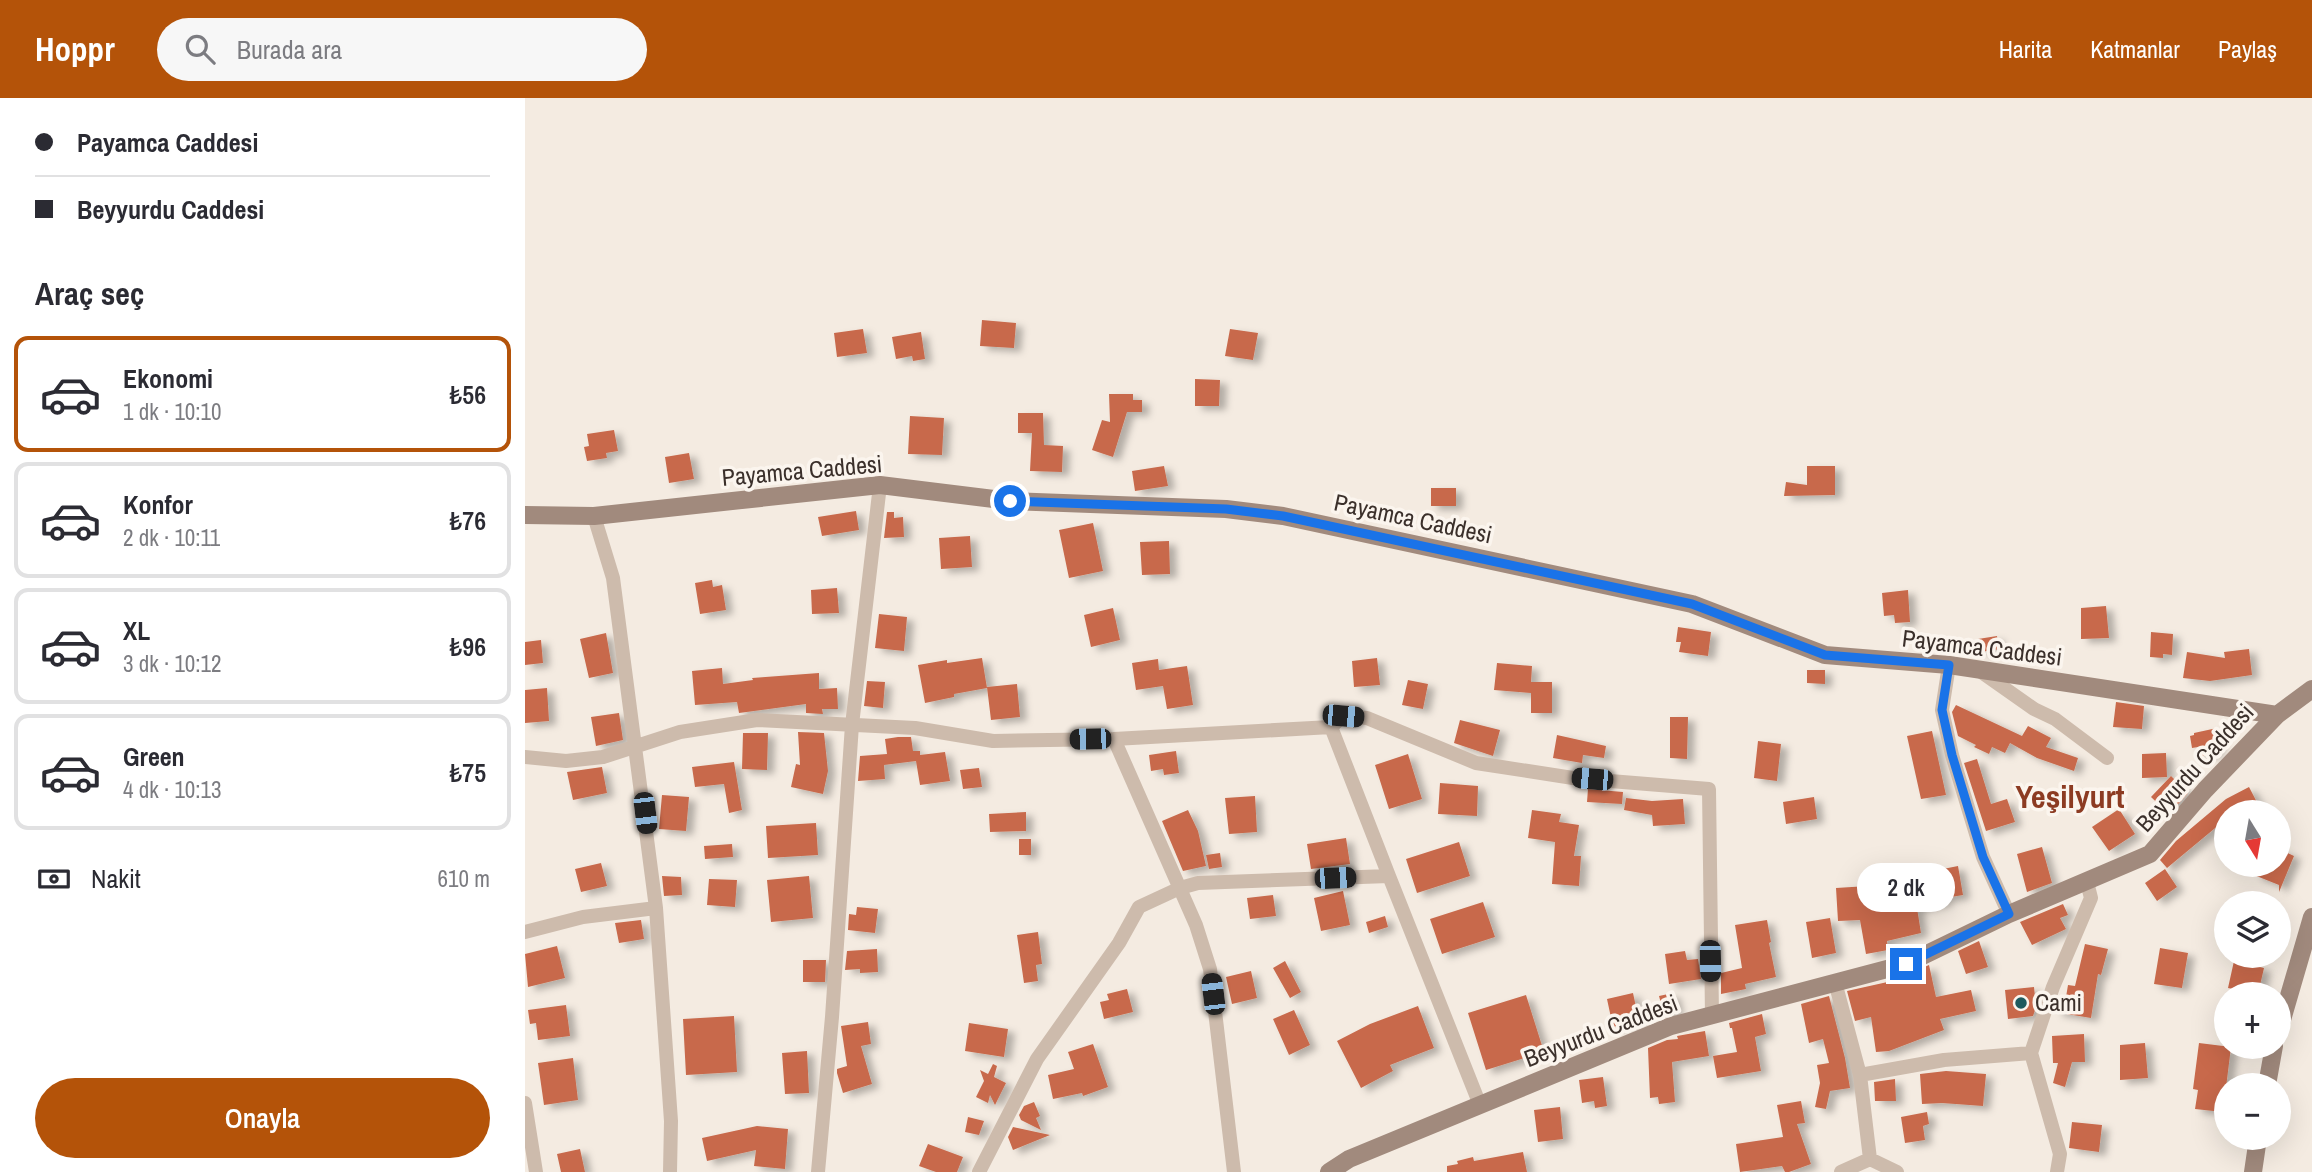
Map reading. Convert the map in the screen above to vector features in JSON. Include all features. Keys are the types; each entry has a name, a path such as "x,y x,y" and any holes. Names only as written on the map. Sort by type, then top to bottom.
{"street":[{"name":"Payamca Caddesi","path":"525,515 594,516 880,485 1010,501 1226,509 1283,516 1692,604 1825,655 1949,665 2277,715"},
{"path":"818,1172 832,1017 852,725 880,485"},
{"path":"594,516 613,578 656,908 671,1121 670,1172"},
{"path":"1949,665 1942,710 1950,744 1983,857 2009,914"},
{"path":"1979,670 2033,709 2055,719 2107,758"},
{"name":"Beyyurdu Caddesi","path":"1329,1172 1353,1165 1480,1105 1671,1026 1906,964 2009,914 2150,854 2205,790 2277,715 2312,689"},
{"path":"525,757 566,761 603,757 680,732 757,720 915,728 993,741 1114,739 1331,727 1343,716 1367,718 1476,763 1573,778 1709,789 1712,1016"},
{"path":"1331,727 1480,1105"},
{"path":"1114,739 1196,925 1210,969 1234,1172"},
{"path":"979,1172 1037,1059 1119,943 1139,907 1180,888 1198,883 1389,876"},
{"path":"2057,1172 2060,1154 2031,1053 2053,987 2091,898 2087,882"},
{"path":"525,932 583,918 656,908"},
{"path":"2291,989 2312,917"},
{"path":"1835,982 1860,1074 1870,1159"},
{"path":"1860,1074 1944,1060 2031,1053"},
{"path":"525,1103 536,1172"},
{"path":"2253,1172 2256,1150"},
{"path":"1841,1172 1870,1159"},
{"path":"1870,1159 1896,1172"}],"building":[{"path":"982,320 1016,323 1014,348 980,346"},
{"path":"863,329 867,353 837,357 834,333"},
{"path":"1230,329 1258,333 1253,360 1225,356"},
{"path":"921,332 925,359 913,361 912,356 896,359 892,337"},
{"path":"1195,379 1220,380 1219,406 1195,406"},
{"path":"1109,394 1133,394 1133,400 1142,400 1142,412 1127,412 1113,457 1092,450 1102,420 1110,422"},
{"path":"1018,413 1043,413 1044,445 1063,446 1062,472 1030,471 1032,433 1018,433"},
{"path":"910,416 944,418 942,455 908,454"},
{"path":"614,430 618,451 606,453 607,458 587,461 584,447 589,446 587,434"},
{"path":"689,453 694,479 669,483 665,457"},
{"path":"1164,466 1168,486 1135,491 1132,471"},
{"path":"1807,466 1835,466 1835,495 1784,496 1786,482 1807,485"},
{"path":"1431,488 1456,488 1456,506 1431,506"},
{"path":"856,511 859,530 822,536 818,517"},
{"path":"887,512 894,512 894,518 903,517 904,537 884,538"},
{"path":"1093,523 1103,571 1069,578 1059,530"},
{"path":"970,536 972,567 941,569 939,538"},
{"path":"1169,541 1170,574 1142,575 1140,542"},
{"path":"712,580 713,587 722,585 726,610 700,614 695,583"},
{"path":"837,588 839,613 812,614 811,590"},
{"path":"1908,590 1910,622 1895,623 1894,615 1884,616 1882,593"},
{"path":"2106,606 2109,638 2081,639 2081,608"},
{"path":"1113,608 1120,640 1091,647 1084,615"},
{"path":"879,614 907,617 904,651 875,648"},
{"path":"1678,627 1711,632 1708,656 1679,652 1681,642 1676,642"},
{"path":"2151,632 2173,634 2172,655 2163,654 2163,658 2150,657"},
{"path":"606,633 613,673 589,678 580,639"},
{"path":"1997,636 1999,649 1980,652 1978,639"},
{"path":"541,640 543,663 525,665 525,642"},
{"path":"2249,649 2252,675 2210,681 2183,678 2187,652 2225,658 2224,652"},
{"path":"982,658 987,688 925,703 918,665"},
{"path":"1377,658 1380,685 1354,687 1352,661"},
{"path":"1158,659 1159,670 1187,666 1193,705 1167,709 1163,686 1136,690 1132,663"},
{"path":"1497,663 1532,666 1531,682 1552,682 1552,713 1531,713 1531,693 1494,690"},
{"path":"722,668 723,684 753,680 752,678 819,673 819,689 837,688 838,709 822,709 823,714 806,713 806,704 739,713 737,702 695,705 692,671"},
{"path":"1807,670 1825,670 1825,684 1807,683"},
{"path":"1408,680 1428,684 1423,709 1402,705"},
{"path":"867,681 885,682 883,708 864,706"},
{"path":"1017,684 1020,717 991,720 987,687"},
{"path":"547,688 549,721 525,723 525,690"},
{"path":"2116,702 2144,706 2142,729 2113,727"},
{"path":"1956,705 2022,736 2028,726 2051,738 2046,747 2078,758 2074,771 2037,758 2010,743 2005,753 1992,747 1989,754 1974,747 1976,745 1958,736 1952,712"},
{"path":"619,713 623,740 596,746 591,717"},
{"path":"1670,717 1688,717 1687,759 1670,758"},
{"path":"1460,720 1500,730 1493,756 1454,743"},
{"path":"2217,728 2220,745 2216,746 2217,753 2199,756 2198,747 2192,748 2190,736"},
{"path":"1932,731 1946,795 1921,799 1907,736"},
{"path":"798,732 824,733 828,771 823,794 791,787 796,764 800,765"},
{"path":"743,733 768,733 767,770 742,769"},
{"path":"1557,735 1606,746 1604,758 1583,755 1582,763 1553,758"},
{"path":"911,737 913,751 920,751 920,755 945,752 950,781 920,785 916,761 884,765 885,779 858,781 860,756 887,754 885,739"},
{"path":"1758,741 1781,744 1777,781 1754,778"},
{"path":"1176,751 1179,773 1164,775 1163,769 1151,771 1149,755"},
{"path":"2166,753 2167,777 2142,778 2142,754"},
{"path":"1408,754 1422,799 1389,809 1375,765"},
{"path":"1977,759 1991,804 2007,799 2015,822 1986,831 1964,763"},
{"path":"734,762 742,810 729,813 724,784 695,787 692,767"},
{"path":"602,767 607,793 573,800 567,772"},
{"path":"979,768 982,787 963,789 960,770"},
{"path":"2171,776 2188,793 2169,814 2151,797"},
{"path":"1440,783 1478,786 1477,816 1438,814"},
{"path":"2249,787 2256,800 2225,800"},
{"path":"1588,789 1623,792 1622,804 1587,802"},
{"path":"662,795 689,797 686,831 659,829"},
{"path":"1255,796 1257,832 1229,834 1225,798"},
{"path":"1814,797 1817,819 1786,824 1783,802"},
{"path":"1626,798 1652,801 1683,799 1685,824 1653,826 1652,815 1624,810"},
{"path":"2119,809 2135,834 2109,851 2092,827"},
{"path":"2214,809 2214,829 2167,868 2160,860 2176,841"},
{"path":"1188,810 1198,831 1206,866 1183,871 1162,821"},
{"path":"1532,810 1561,814 1559,822 1579,825 1574,856 1581,856 1579,886 1552,884 1555,842 1528,838"},
{"path":"1026,812 1026,831 990,832 989,814"},
{"path":"816,823 818,855 768,858 766,826"},
{"path":"1346,838 1350,864 1311,869 1307,844"},
{"path":"1019,839 1031,839 1031,855 1019,855"},
{"path":"1459,842 1470,876 1417,893 1406,859"},
{"path":"732,844 733,857 705,859 704,846"},
{"path":"2042,847 2052,883 2027,892 2017,854"},
{"path":"1220,853 1222,867 1209,869 1206,855"},
{"path":"601,863 607,886 581,892 575,869"},
{"path":"1958,866 1963,895 1917,908 1921,933 1887,941 1888,950 1866,954 1860,920 1838,921 1836,888 1868,886 1869,895 1935,884 1933,871"},
{"path":"2165,869 2177,887 2157,901 2145,883"},
{"path":"662,876 681,877 682,895 664,896"},
{"path":"809,876 813,918 771,922 767,880"},
{"path":"2259,877 2285,877 2279,891 2279,885"},
{"path":"709,879 737,880 735,907 707,905"},
{"path":"1343,891 1350,925 1321,931 1314,898"},
{"path":"1273,895 1276,916 1250,919 1247,898"},
{"path":"1483,902 1495,937 1442,954 1430,919"},
{"path":"2063,904 2068,915 2060,918 2066,929 2032,945 2020,922"},
{"path":"857,907 878,909 875,933 848,930 849,914 856,915"},
{"path":"1385,916 1388,927 1369,933 1366,922"},
{"path":"1830,918 1836,953 1812,958 1806,922"},
{"path":"641,920 644,939 619,943 615,923"},
{"path":"1767,920 1776,977 1745,984 1746,989 1721,994 1721,973 1742,968 1735,925"},
{"path":"1038,932 1042,964 1036,965 1038,981 1024,983 1017,935"},
{"path":"1979,941 1988,967 1966,974 1958,951"},
{"path":"2085,944 2108,949 2101,975 2098,974 2091,1018 2055,1012 2060,996 2066,997 2068,985 2075,986"},
{"path":"557,946 565,978 528,987 525,954"},
{"path":"2160,948 2188,953 2182,988 2154,984"},
{"path":"877,949 878,972 845,970 847,951"},
{"path":"1685,951 1687,960 1698,959 1701,979 1669,984 1665,954"},
{"path":"803,960 826,960 825,982 803,982"},
{"path":"1285,961 1301,992 1290,998 1273,968"},
{"path":"1929,965 1936,997 1971,990 1976,1011 1940,1019 1944,1030 1889,1051 1876,1052 1871,1017 1855,1021 1847,991 1901,979"},
{"path":"2232,968 2264,968 2261,982 2229,982"},
{"path":"1251,971 1257,998 1232,1004 1226,977"},
{"name":"Cami","path":"2034,987 2036,1007 2033,1016 2008,1019 2005,990"},
{"path":"1127,989 1133,1012 1104,1019 1100,1002 1109,1000 1107,994"},
{"path":"1633,993 1639,1021 1613,1027 1607,999"},
{"path":"1673,993 1677,1011 1664,1015 1659,996"},
{"path":"1526,995 1544,1052 1486,1070 1468,1013"},
{"path":"1829,996 1850,1088 1830,1091 1826,1109 1815,1107 1820,1083 1817,1065 1829,1063 1823,1039 1809,1043 1801,1004"},
{"path":"566,1005 570,1036 538,1040 536,1023 530,1024 528,1010"},
{"path":"1418,1006 1434,1048 1390,1065 1393,1071 1361,1088 1337,1041 1370,1024"},
{"path":"1294,1010 1310,1045 1289,1055 1273,1019"},
{"path":"1762,1014 1766,1034 1755,1037 1761,1071 1717,1078 1713,1056 1737,1052 1729,1023"},
{"path":"734,1016 737,1072 686,1075 683,1019"},
{"path":"868,1022 871,1044 861,1046 872,1084 843,1093 837,1073 837,1069 847,1066 841,1026"},
{"path":"969,1023 1008,1029 1004,1057 965,1051"},
{"path":"1705,1031 1709,1056 1672,1062 1675,1102 1659,1104 1658,1097 1650,1098 1648,1048 1667,1040 1678,1039 1677,1036"},
{"path":"2084,1034 2085,1062 2072,1062 2065,1087 2053,1083 2058,1063 2053,1063 2052,1036"},
{"path":"2145,1043 2148,1078 2120,1080 2120,1045"},
{"path":"2199,1043 2214,1045 2214,1059 2230,1059 2228,1073 2214,1073 2214,1111 2195,1109 2198,1090 2193,1089"},
{"path":"1093,1044 1108,1087 1083,1096 1082,1093 1053,1099 1048,1075 1074,1069 1068,1052"},
{"path":"807,1051 809,1093 785,1094 782,1053"},
{"path":"573,1058 578,1100 544,1105 538,1063"},
{"path":"993,1064 997,1066 994,1077 1006,1083 995,1105 990,1095 988,1103 976,1097 984,1081 980,1070 988,1074"},
{"path":"1946,1071 1986,1074 1983,1106 1922,1104 1920,1074"},
{"path":"1603,1077 1607,1106 1595,1108 1594,1101 1582,1103 1579,1080"},
{"path":"1895,1079 1896,1101 1875,1101 1874,1082"},
{"path":"1801,1101 1805,1123 1797,1124 1811,1164 1789,1172 1785,1172 1782,1166 1740,1172 1736,1144 1783,1137 1777,1105"},
{"path":"1034,1102 1040,1116 1036,1118 1041,1130 1021,1120 1019,1115 1024,1106"},
{"path":"1560,1107 1563,1139 1538,1142 1534,1110"},
{"path":"1927,1112 1929,1124 1923,1126 1925,1140 1905,1143 1901,1117"},
{"path":"968,1117 984,1121 979,1135 965,1132"},
{"path":"2072,1122 2102,1125 2099,1152 2069,1148"},
{"path":"757,1126 788,1129 785,1169 754,1166 756,1150 707,1161 702,1138"},
{"path":"1013,1127 1050,1135 1013,1150 1008,1137"},
{"path":"928,1144 963,1157 957,1172 936,1172 919,1166"},
{"path":"580,1149 585,1172 561,1172 557,1154"},
{"path":"1523,1152 1527,1172 1447,1172 1447,1166 1458,1164 1457,1161 1473,1157 1474,1161"}],"place":[{"name":"Cami","path":"2021,1003"}],"district":[{"name":"Yeşilyurt","path":"2070,797"}],"route":[{"path":"1010,501 1226,509 1283,516 1692,604 1825,655 1949,665 1942,710 1952,755 1983,857 2009,914 1906,964"}]}
